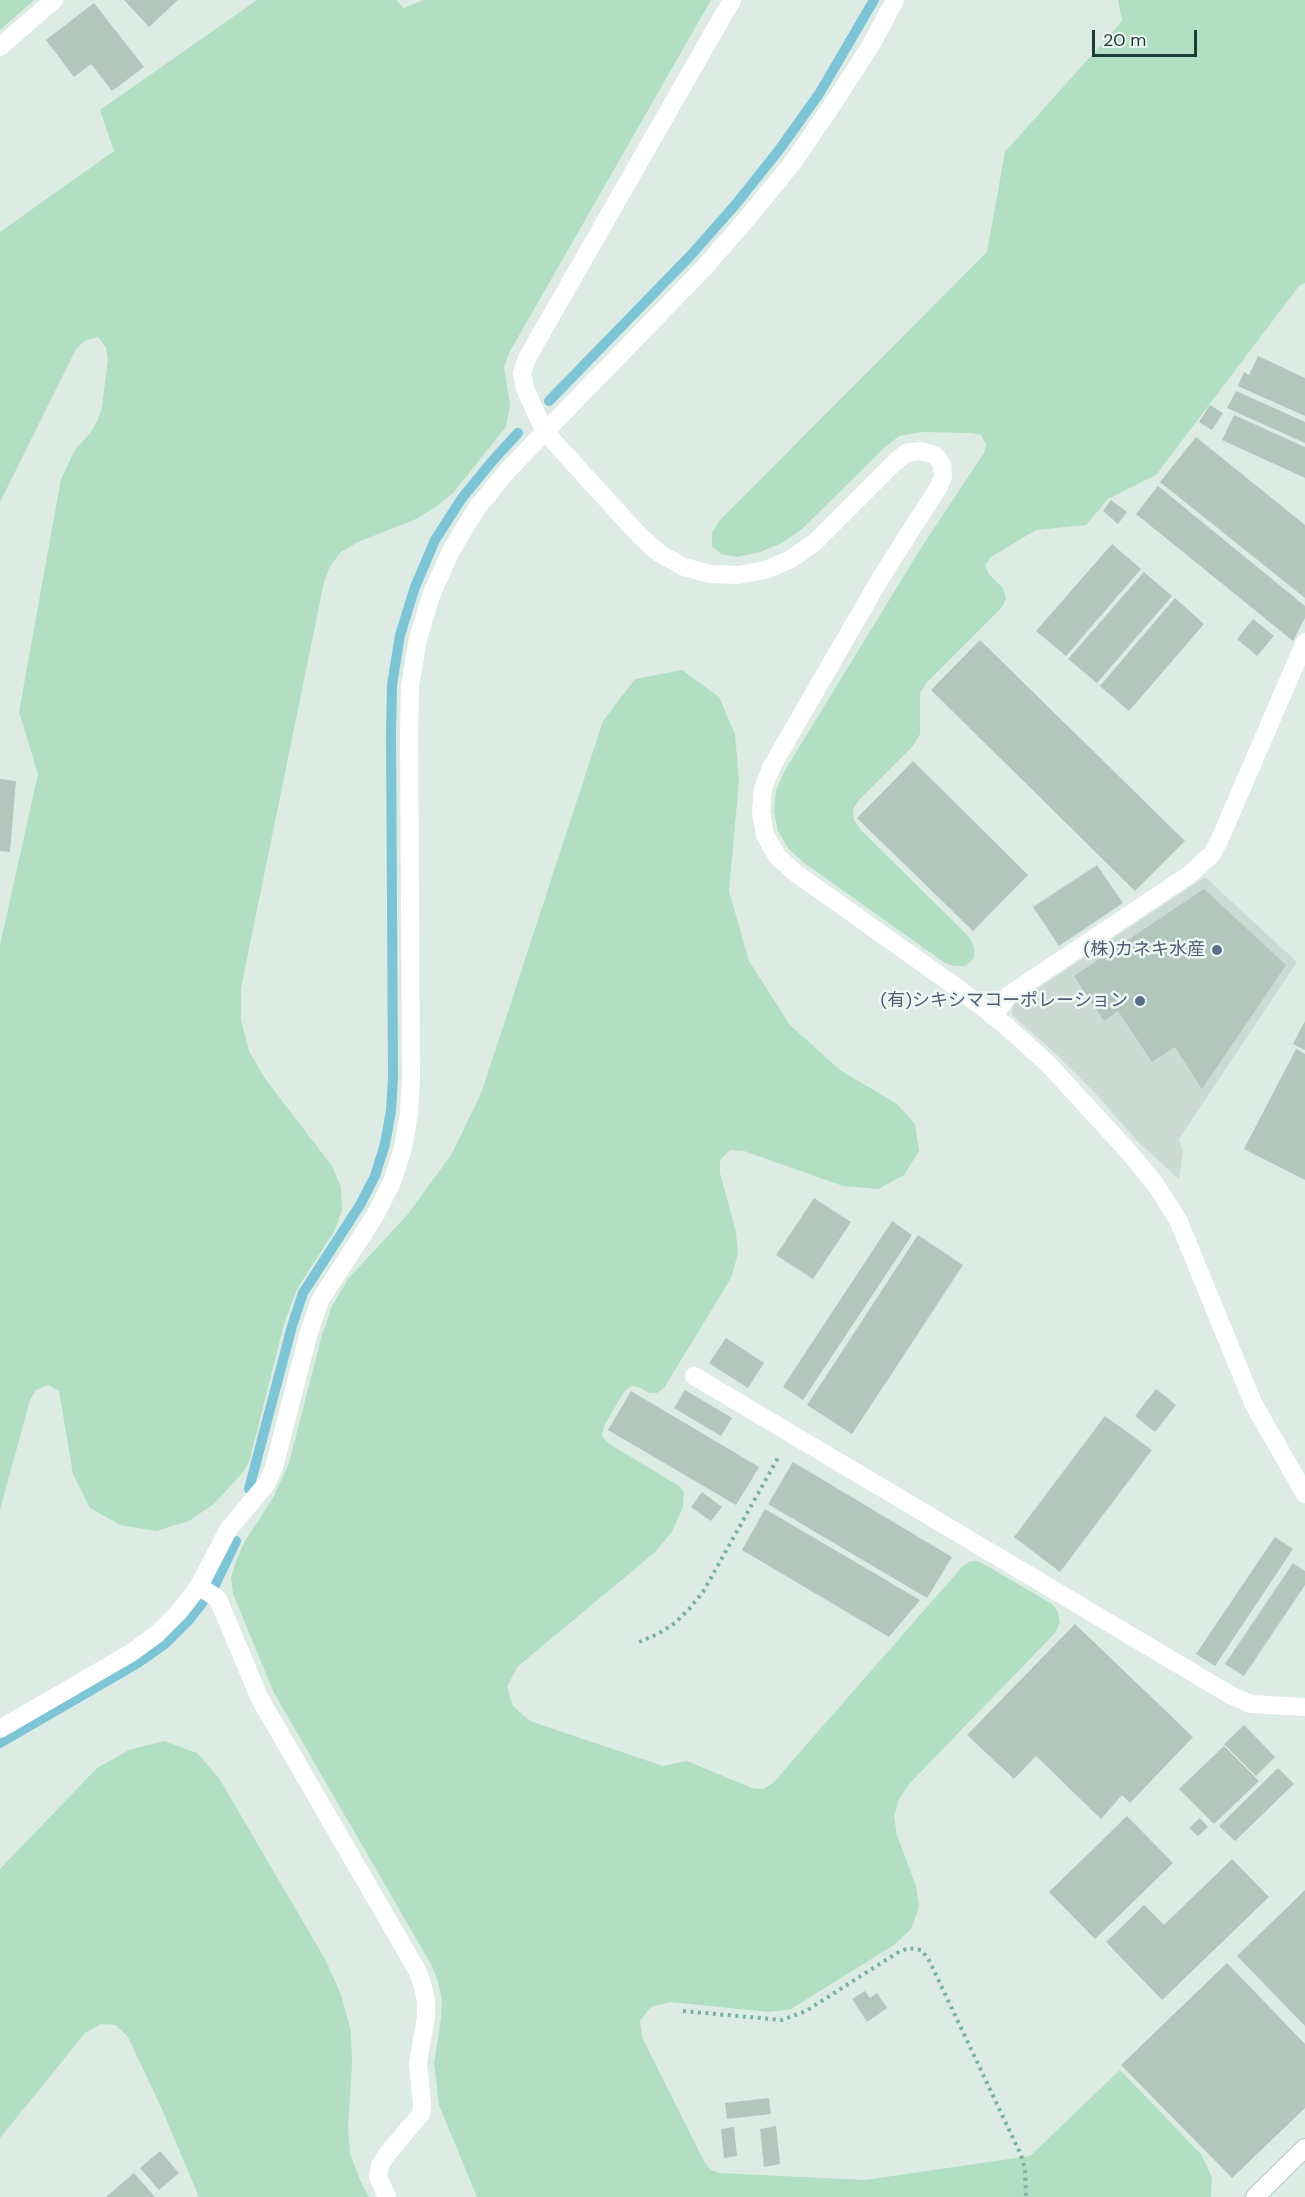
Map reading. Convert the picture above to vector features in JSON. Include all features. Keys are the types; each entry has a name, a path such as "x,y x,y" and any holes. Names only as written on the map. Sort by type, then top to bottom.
{"street":[{"path":"0,48 54,0"},
{"path":"732,0 527,358 522,373 525,389 545,432 639,535 660,553 684,567 711,574 738,575 766,570 791,559 814,543 906,453 921,451 935,455 942,465 943,477 938,488 880,579 772,766 763,788 761,812 765,835 777,856 794,872 959,989 1048,1064 1088,1105 1156,1185 1179,1222 1197,1262 1253,1403 1305,1494"},
{"path":"0,1729 131,1653 157,1634 179,1612 199,1586 228,1530 267,1484 274,1467 309,1332 320,1300 376,1214 392,1182 403,1148 409,1113 411,1077 408,734 410,686 418,639 432,593 452,549 477,508 507,471 704,268 750,215 794,160 833,104 871,45 895,0"},
{"path":"993,1016 1009,995 1189,875 1212,854 1305,642"},
{"path":"694,1376 1232,1696 1251,1704 1305,1707"},
{"path":"199,1586 218,1599 260,1699 418,1972 423,1987 426,2017 418,2063 421,2114 380,2165 378,2177 387,2197"},
{"path":"1255,2197 1305,2148"}],"path":[{"path":"639,1642 675,1623 703,1592 791,1434"},
{"path":"683,2012 782,2020 806,2011 897,1953 908,1948 921,1950 928,1958 1021,2155 1026,2169 1026,2197"}],"shaded area":[{"path":"1205,877 1297,962 1179,1139 1183,1152 1179,1179 1138,1142 1098,1096 1057,1055 1012,1015 1013,1005"}],"green space":[{"path":"0,0 34,0 0,30"},
{"path":"257,0 397,0 403,8 424,0 711,0 509,353 504,367 510,405 506,427 453,493 416,519 358,542 341,552 330,566 324,582 241,988 241,1020 249,1051 266,1080 332,1166 341,1188 342,1209 335,1230 297,1289 284,1324 250,1459 244,1471 215,1503 189,1521 156,1531 120,1525 90,1508 73,1474 59,1391 48,1385 36,1390 30,1400 0,1510 0,945 38,774 19,712 61,479 75,450 98,420 102,407 108,360 106,347 98,337 86,340 76,349 0,502 0,232 114,151 100,110"},
{"path":"1118,0 1305,0 1305,283 1299,286 1156,475 1108,499 1086,525 1036,530 991,557 985,565 989,574 1003,588 1006,598 1003,606 927,682 920,693 920,734 913,746 859,800 853,809 854,820 860,829 969,937 974,947 974,958 966,966 955,966 945,963 803,862 788,848 778,831 774,811 776,791 784,772 921,548 984,453 986,444 981,435 922,432 899,436 802,529 782,543 760,552 737,557 721,554 712,546 712,532 720,520 987,252 1005,152 1122,21"},
{"path":"682,670 719,697 735,734 739,781 729,891 749,961 790,1025 840,1070 897,1104 915,1124 919,1151 904,1175 878,1189 843,1186 744,1151 730,1150 720,1160 720,1173 736,1232 738,1254 731,1278 664,1388 657,1393 649,1393 639,1387 631,1386 624,1392 604,1426 602,1436 608,1443 679,1486 684,1492 683,1507 672,1532 654,1553 517,1667 507,1687 513,1706 530,1721 663,1766 687,1761 752,1788 763,1789 773,1783 962,1567 969,1562 982,1563 1052,1604 1058,1612 1060,1622 1056,1632 910,1783 899,1799 894,1817 897,1835 916,1886 919,1907 911,1929 894,1945 791,2009 769,2012 670,2002 651,2007 640,2021 642,2037 705,2163 711,2170 720,2173 865,2180 1030,2156 1120,2070 1201,2154 1212,2177 1211,2197 477,2197 439,2105 434,2063 442,2001 432,1966 274,1693 233,1594 231,1577 237,1558 245,1541 273,1498 289,1463 322,1335 332,1306 348,1279 408,1214 451,1155 481,1094 603,721 635,679"},
{"path":"164,1741 197,1753 219,1778 326,1961 341,1995 351,2031 352,2065 348,2127 350,2153 369,2197 199,2197 128,2037 116,2025 101,2024 86,2032 0,2138 0,1869 97,1768 129,1750"}],"building":[{"path":"124,0 178,0 149,27"},
{"path":"94,3 144,67 112,91 91,64 74,77 46,40"},
{"path":"1258,356 1305,378 1305,416 1238,386 1244,372 1249,375"},
{"path":"1236,391 1305,422 1305,443 1227,408"},
{"path":"1210,405 1223,413 1212,430 1199,422"},
{"path":"1234,415 1305,447 1305,478 1222,440"},
{"path":"1196,437 1305,525 1305,598 1160,482"},
{"path":"1158,486 1305,606 1305,618 1293,641 1136,514"},
{"path":"1111,500 1127,512 1118,524 1103,511"},
{"path":"1112,544 1141,569 1066,656 1036,631"},
{"path":"1144,572 1172,596 1097,683 1068,659"},
{"path":"1175,598 1204,624 1129,711 1100,686"},
{"path":"1253,619 1274,636 1257,656 1237,639"},
{"path":"980,640 1185,841 1135,891 931,690"},
{"path":"913,761 1028,875 973,931 857,818"},
{"path":"0,779 16,781 10,852 0,851"},
{"path":"1097,865 1123,903 1059,946 1033,907"},
{"path":"1204,889 1286,965 1202,1089 1175,1047 1152,1062 1118,1011 1104,1021 1074,976"},
{"path":"1305,1021 1305,1050 1293,1044"},
{"path":"1296,1049 1305,1054 1305,1180 1244,1149"},
{"path":"814,1198 851,1222 813,1279 776,1255"},
{"path":"892,1221 912,1235 803,1400 783,1387"},
{"path":"918,1235 963,1265 852,1434 807,1405"},
{"path":"726,1338 764,1363 748,1388 709,1363"},
{"path":"1156,1389 1176,1405 1155,1432 1135,1416"},
{"path":"685,1390 732,1418 721,1436 674,1408"},
{"path":"631,1391 759,1467 736,1505 608,1430"},
{"path":"1105,1416 1152,1450 1060,1572 1014,1537"},
{"path":"793,1462 952,1557 927,1598 768,1504"},
{"path":"702,1492 722,1507 711,1521 691,1507"},
{"path":"765,1509 920,1600 889,1637 742,1550"},
{"path":"1275,1537 1293,1549 1215,1666 1196,1654"},
{"path":"1293,1563 1305,1571 1305,1585 1244,1676 1225,1664"},
{"path":"1075,1624 1193,1737 1130,1803 1122,1795 1101,1819 1036,1756 1014,1779 967,1735"},
{"path":"1244,1725 1275,1757 1256,1776 1224,1744"},
{"path":"1224,1746 1259,1781 1214,1824 1179,1789"},
{"path":"1278,1768 1294,1784 1235,1841 1219,1826"},
{"path":"1127,1816 1173,1863 1095,1939 1049,1892"},
{"path":"1200,1818 1208,1827 1198,1836 1189,1828"},
{"path":"1232,1859 1269,1897 1162,2000 1106,1942 1144,1905 1164,1925"},
{"path":"1305,1890 1305,2026 1237,1956"},
{"path":"1227,1963 1305,2044 1305,2108 1232,2178 1121,2065"},
{"path":"865,1991 870,1998 877,1993 887,2008 867,2022 852,1999"},
{"path":"769,2098 771,2114 727,2119 725,2103"},
{"path":"776,2126 780,2164 764,2167 760,2129"},
{"path":"734,2127 737,2156 724,2158 721,2129"},
{"path":"160,2151 179,2173 159,2190 140,2168"},
{"path":"134,2173 155,2197 106,2197"}],"waterway":[{"path":"549,401 691,255 736,204 819,94 874,0"},
{"path":"249,1489 292,1326 303,1293 360,1205 375,1176 385,1144 391,1111 393,1077 391,734 392,685 400,635 415,587 435,540 462,498 518,433"},
{"path":"215,1585 236,1541"},
{"path":"0,1743 138,1663 165,1644 203,1602"}],"place":[{"name":"(株)カネキ水産","path":"1217,950"},
{"name":"(有)シキシマコーポレーション","path":"1140,1001"}]}
